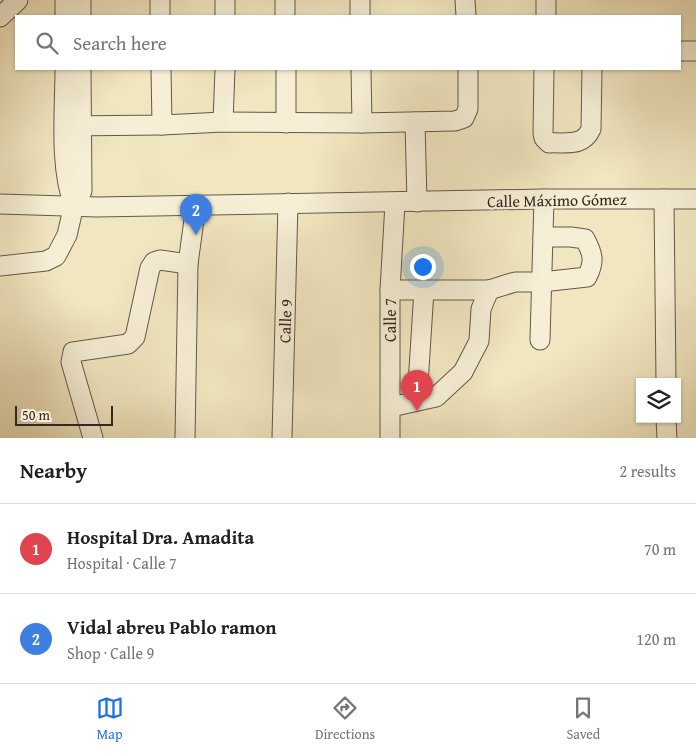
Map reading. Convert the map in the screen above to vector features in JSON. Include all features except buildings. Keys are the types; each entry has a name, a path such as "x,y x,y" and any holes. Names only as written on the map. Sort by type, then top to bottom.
{"street":[{"path":"0,17 18,0"},
{"path":"65,0 65,15"},
{"path":"81,0 81,15"},
{"path":"160,0 160,15"},
{"path":"225,15 226,0"},
{"path":"285,0 285,15"},
{"path":"360,0 360,15"},
{"path":"465,0 466,15"},
{"path":"546,0 546,15"},
{"path":"681,51 696,51"},
{"path":"65,70 73,125"},
{"path":"0,266 46,261 56,256 67,235 74,205 68,190 73,125 81,70"},
{"path":"161,70 162,125"},
{"path":"224,122 225,70"},
{"path":"286,70 286,122"},
{"path":"361,70 362,123"},
{"path":"73,125 455,121 464,118 468,109 468,70"},
{"path":"544,70 543,133 544,138 549,143 581,142 588,137 591,130 592,70"},
{"path":"415,122 417,202"},
{"path":"664,199 666,378"},
{"name":"Calle Máximo Gómez","path":"0,204 97,207 696,199"},
{"path":"540,340 544,200"},
{"name":"Calle 9","path":"282,438 288,203"},
{"name":"Calle 7","path":"390,438 390,290 395,203"},
{"path":"185,438 188,264 196,205"},
{"path":"390,290 489,290 515,282 542,282 587,277 592,266 592,252 585,238 543,237"},
{"path":"93,438 71,362 73,352 128,344 135,338 150,268 154,262 160,260 188,264"},
{"path":"417,400 424,290"},
{"path":"391,407 436,397 463,372 479,341 481,309 489,290"},
{"path":"666,423 667,438"}],"place":[{"name":"Vidal abreu Pablo ramon","path":"196,235"},
{"name":"Hospital Dra. Amadita","path":"417,411"}]}
